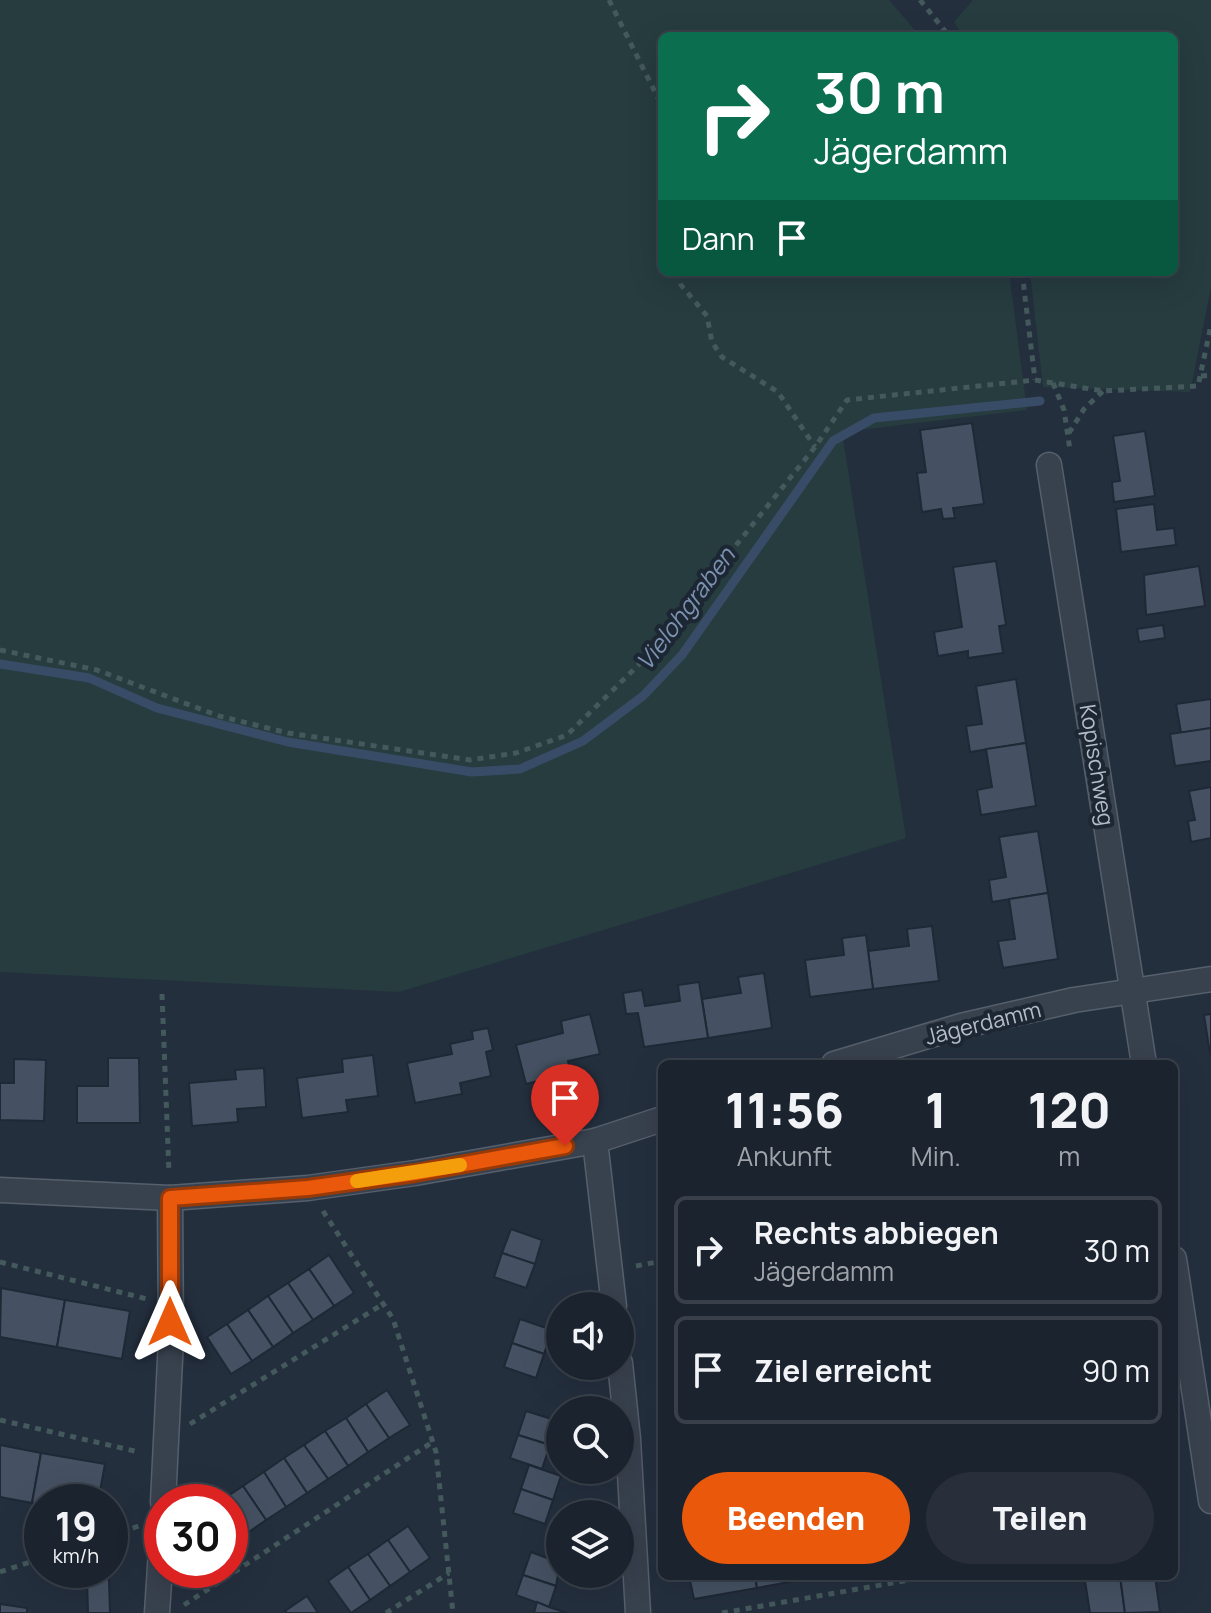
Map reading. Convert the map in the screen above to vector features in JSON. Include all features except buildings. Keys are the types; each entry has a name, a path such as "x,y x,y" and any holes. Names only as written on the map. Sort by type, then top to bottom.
{"street":[{"name":"Kopischweg","path":"1049,465 1143,1060"},
{"name":"Jägerdamm","path":"847,1060 961,1026 1074,1000 1211,979"},
{"path":"0,1190 170,1198 308,1188 415,1173 595,1141 658,1120"},
{"path":"595,1141 612,1292"},
{"path":"163,1484 170,1305 170,1198"},
{"path":"1178,1285 1211,1501"},
{"path":"622,1380 638,1613"},
{"path":"157,1613 159,1588"}],"path":[{"path":"609,0 658,98"},
{"path":"920,0 946,32"},
{"path":"678,276 681,285 707,316 712,342 722,357 778,392 815,447"},
{"path":"1022,276 1035,380"},
{"path":"0,650 97,670 219,716 288,733 470,760 516,753 567,735 627,680 669,635 704,585 815,447 847,400 1035,380 1103,391 1198,386 1211,325"},
{"path":"1201,376 1211,375"},
{"path":"1052,382 1064,410 1069,434 1084,409 1103,391"},
{"path":"162,994 170,1198"},
{"path":"308,1188 393,1319 436,1452 453,1613"},
{"path":"0,1262 170,1305"},
{"path":"0,1420 164,1449 383,1304"},
{"path":"171,1613 431,1443"},
{"path":"0,1572 24,1564"},
{"path":"386,1613 449,1573"},
{"path":"722,1613 909,1580"}],"green space":[{"path":"0,0 889,0 917,32 658,32 658,276 1010,276 1027,410 842,432 906,838 399,992 0,972"},
{"path":"973,0 1211,0 1211,287 1190,392 1043,387 1030,276 1178,276 1178,32 960,32 954,22"}],"waterway":[{"name":"Vielohgraben","path":"0,664 89,678 157,708 288,742 472,772 520,769 583,741 643,696 682,655 833,441 874,418 1040,401"}],"slow traffic":[{"path":"357,1181 460,1165"}],"route":[{"path":"170,1322 170,1198 308,1188 415,1173 565,1146"}]}
